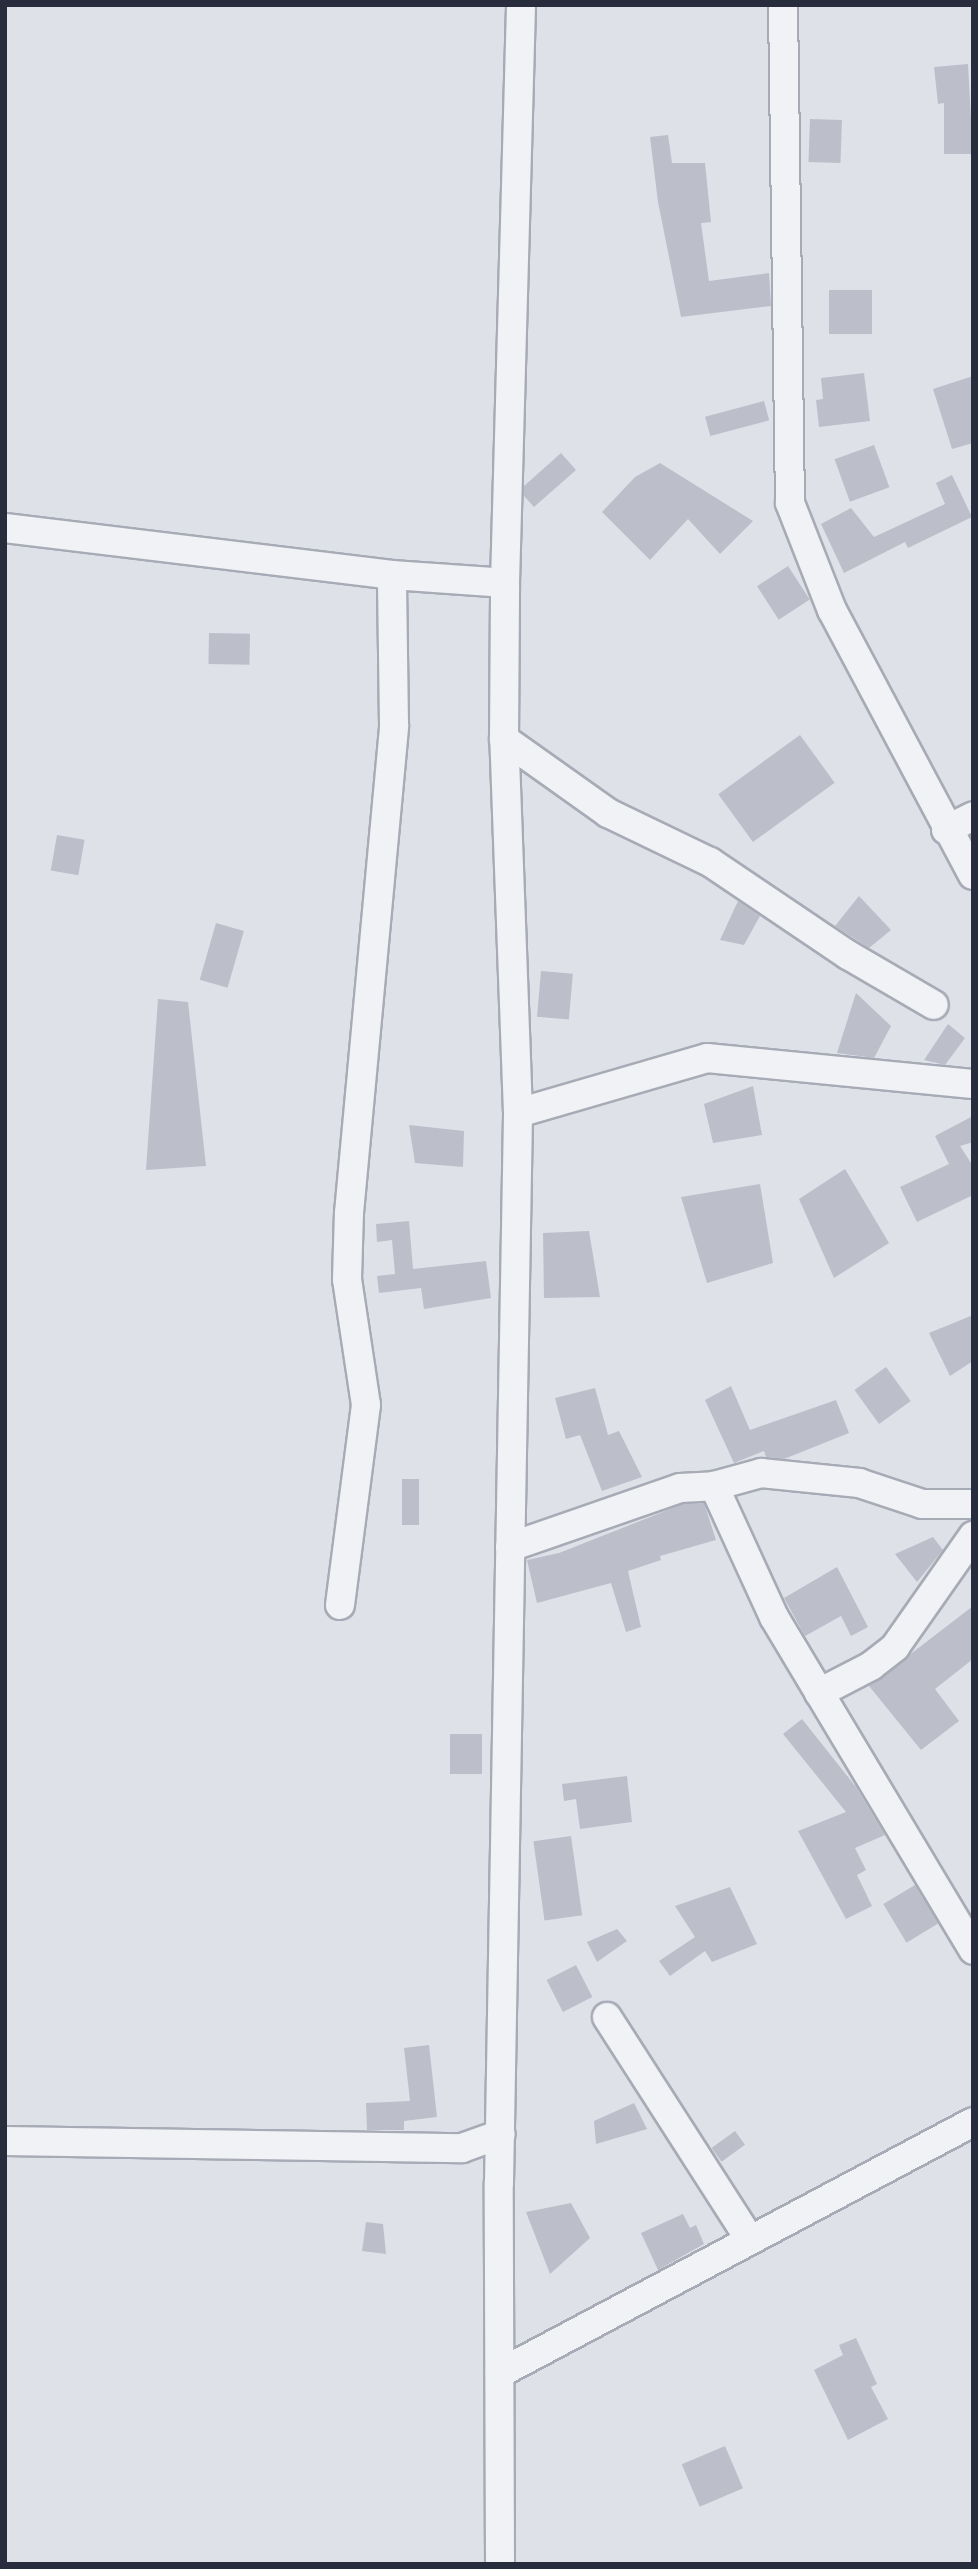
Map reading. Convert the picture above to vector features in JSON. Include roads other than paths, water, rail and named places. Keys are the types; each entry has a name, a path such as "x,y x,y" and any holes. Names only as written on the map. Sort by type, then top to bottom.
{"street":[{"path":"500,2564 499,2183 518,1113 504,739 505,583 521,5"},
{"path":"783,5 790,503 832,610 946,830 973,875"},
{"path":"5,528 393,575 505,583"},
{"path":"340,1605 366,1405 347,1279 349,1213 394,725 393,575"},
{"path":"504,739 608,813 710,862 848,955 934,1005"},
{"path":"946,830 973,816"},
{"path":"518,1113 707,1058 973,1084"},
{"path":"510,1547 680,1488 714,1486 761,1473 859,1483 894,1499 922,1504 973,1504"},
{"path":"714,1486 774,1617 973,1950"},
{"path":"819,1693 871,1667 895,1647 973,1536"},
{"path":"607,2017 750,2241"},
{"path":"500,2373 973,2122"},
{"path":"5,2141 462,2148 501,2134"},
{"path":"462,2148 499,2183"}]}
